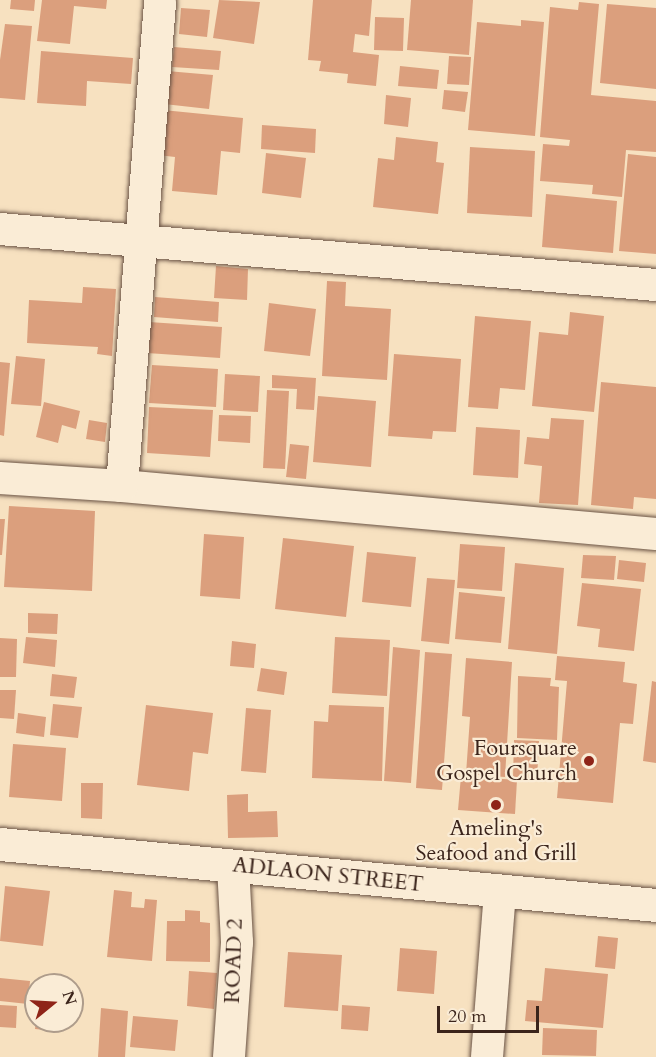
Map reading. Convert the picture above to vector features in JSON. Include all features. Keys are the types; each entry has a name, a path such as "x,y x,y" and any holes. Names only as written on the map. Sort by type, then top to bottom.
{"street":[{"path":"122,486 160,0"},
{"path":"0,229 656,285"},
{"path":"0,478 122,486 656,534"},
{"name":"ADLAON STREET","path":"0,844 500,893 656,905"},
{"name":"ROAD 2","path":"230,1057 237,942 233,866"},
{"path":"487,1057 500,893"}],"building":[{"path":"11,0 35,0 34,11 10,9"},
{"path":"42,0 107,0 106,9 74,6 70,44 37,41"},
{"path":"219,0 260,2 254,44 213,38"},
{"path":"313,0 372,0 369,36 355,34 353,52 379,55 376,86 347,83 348,74 319,71 321,61 308,60"},
{"path":"411,0 473,0 469,55 407,50"},
{"path":"579,2 599,4 591,95 656,101 656,152 626,150 622,197 592,194 593,185 540,181 543,144 569,146 570,140 540,137 550,7 578,10"},
{"path":"607,4 656,8 656,89 600,83"},
{"path":"181,8 210,10 207,37 179,34"},
{"path":"375,17 404,18 403,51 374,50"},
{"path":"521,20 544,22 535,136 468,130 477,22 521,26"},
{"path":"5,24 32,26 25,100 0,98 0,60"},
{"path":"174,47 221,51 219,70 172,67"},
{"path":"41,51 133,58 131,84 87,81 86,106 37,103"},
{"path":"449,56 471,57 469,85 447,84"},
{"path":"400,66 439,70 437,89 398,86"},
{"path":"167,71 213,75 209,109 164,104"},
{"path":"444,90 468,92 465,112 442,109"},
{"path":"386,95 411,98 408,127 384,124"},
{"path":"163,110 243,118 240,153 221,151 217,195 172,191 175,157 158,155"},
{"path":"262,125 316,129 315,153 261,149"},
{"path":"396,137 438,142 436,162 444,163 438,214 373,207 378,158 394,160"},
{"path":"470,147 535,151 532,217 467,213"},
{"path":"266,153 306,158 301,198 262,193"},
{"path":"628,154 656,157 656,254 619,251"},
{"path":"546,194 617,201 613,253 542,247"},
{"path":"216,266 248,269 247,300 214,298"},
{"path":"327,281 346,282 345,306 391,309 387,380 322,376"},
{"path":"83,287 116,289 112,356 97,354 98,347 27,343 29,300 82,303"},
{"path":"155,297 219,302 218,322 154,317"},
{"path":"269,303 316,309 310,356 264,351"},
{"path":"570,312 604,316 594,412 532,406 539,332 568,335"},
{"path":"475,316 531,321 525,390 500,388 498,409 468,407"},
{"path":"149,322 222,327 220,358 147,353"},
{"path":"394,354 461,359 456,432 433,431 432,439 388,436"},
{"path":"16,356 45,359 41,406 11,404"},
{"path":"0,362 10,363 4,436 0,435"},
{"path":"152,365 218,369 216,407 149,403"},
{"path":"225,374 260,376 258,412 223,410"},
{"path":"272,375 316,378 314,410 296,409 297,389 272,388"},
{"path":"601,382 656,387 656,499 634,497 633,509 591,505"},
{"path":"267,390 289,391 285,469 263,468"},
{"path":"318,396 376,401 371,467 313,462"},
{"path":"44,402 80,411 76,429 62,425 58,443 36,437"},
{"path":"149,407 213,410 210,457 147,453"},
{"path":"219,415 251,416 250,443 218,441"},
{"path":"551,418 584,420 578,505 539,503 542,466 524,464 527,437 549,439"},
{"path":"89,420 107,423 105,442 86,439"},
{"path":"476,427 520,430 518,478 473,475"},
{"path":"290,444 309,446 306,479 286,477"},
{"path":"9,506 95,511 92,591 4,587"},
{"path":"0,519 5,519 2,555 0,555"},
{"path":"204,534 244,537 240,599 200,596"},
{"path":"283,538 354,546 346,617 275,609"},
{"path":"460,544 505,547 502,591 457,588"},
{"path":"367,552 416,557 411,607 362,602"},
{"path":"583,555 616,556 614,580 581,578"},
{"path":"619,560 646,563 644,582 617,579"},
{"path":"515,563 564,568 557,654 508,649"},
{"path":"427,578 455,580 449,644 421,641"},
{"path":"582,583 641,589 634,651 598,647 600,629 577,626"},
{"path":"459,592 505,597 501,643 455,639"},
{"path":"28,613 58,614 57,634 28,633"},
{"path":"26,637 57,640 55,667 23,663"},
{"path":"335,637 390,640 387,696 332,693"},
{"path":"0,638 17,639 16,677 0,677"},
{"path":"232,641 256,644 254,668 230,666"},
{"path":"393,647 420,650 411,783 384,781"},
{"path":"425,652 452,654 442,790 416,788"},
{"name":"Foursquare Gospel Church","path":"557,656 625,662 623,682 637,684 633,724 620,723 613,803 557,798 567,681 555,680"},
{"path":"466,658 512,662 505,777 466,774 470,717 462,716"},
{"path":"261,668 287,672 284,695 257,691"},
{"path":"52,674 77,677 74,698 50,696"},
{"path":"518,676 551,678 550,686 559,687 557,740 517,738"},
{"path":"652,681 656,682 656,763 643,761"},
{"path":"0,690 16,690 14,719 0,718"},
{"path":"53,704 82,707 78,738 50,735"},
{"path":"146,705 213,713 208,754 193,752 189,791 137,785"},
{"path":"329,705 384,707 382,781 312,778 314,721 328,722"},
{"path":"246,708 271,710 266,773 241,771"},
{"path":"18,713 46,717 44,737 16,733"},
{"path":"514,740 539,741 537,780 513,778"},
{"path":"13,744 66,748 62,801 9,797"},
{"path":"461,776 517,780 515,814 458,810"},
{"path":"81,783 103,783 102,819 81,818"},
{"path":"248,794 248,812 277,811 278,837 228,838 227,795"},
{"path":"5,886 50,891 43,946 0,941"},
{"path":"114,890 132,892 131,907 144,908 145,899 157,900 152,961 107,957"},
{"path":"185,910 200,911 200,922 210,923 210,962 166,961 167,921 185,921"},
{"path":"598,936 618,938 615,969 595,967"},
{"path":"400,948 437,951 434,994 397,991"},
{"path":"288,952 342,955 338,1011 284,1007"},
{"path":"545,968 608,974 603,1028 525,1021 527,1000 542,1001"},
{"path":"189,971 217,973 214,1009 187,1006"},
{"path":"0,978 24,980 24,1004 0,1001"},
{"path":"0,1005 17,1006 16,1028 0,1027"},
{"path":"342,1005 370,1007 368,1031 341,1029"},
{"path":"101,1008 128,1011 125,1057 98,1057"},
{"path":"133,1016 178,1020 175,1051 130,1047"},
{"path":"543,1028 597,1030 596,1056 542,1055"}],"place":[{"name":"Foursquare Gospel Church","path":"589,761"},
{"name":"Ameling's Seafood and Grill","path":"496,805"}]}
